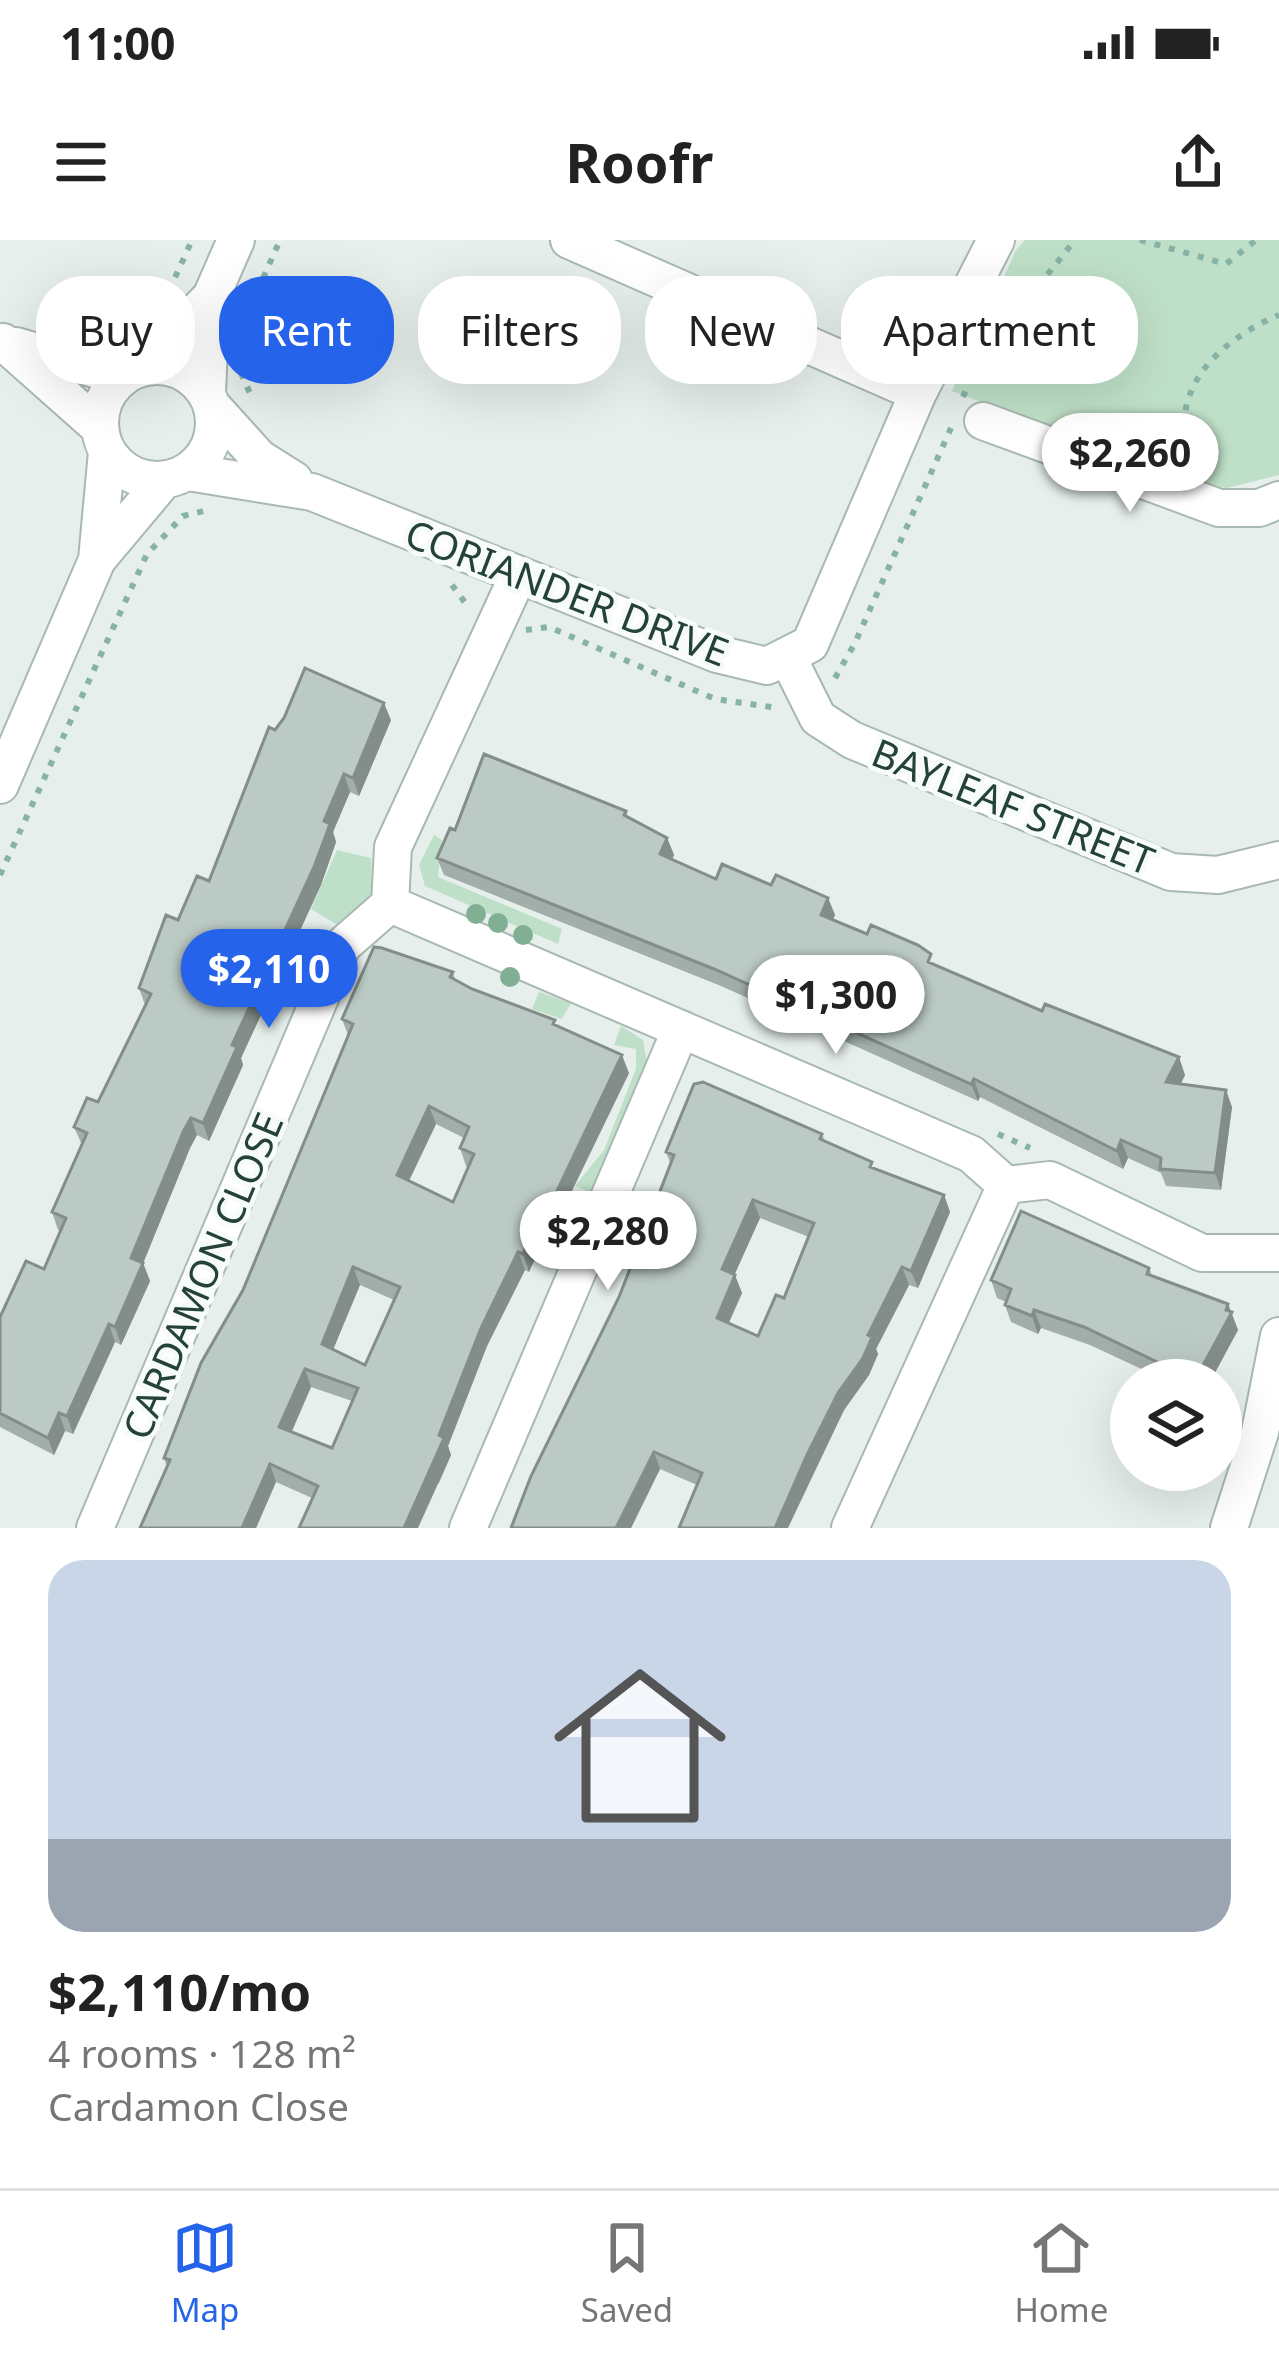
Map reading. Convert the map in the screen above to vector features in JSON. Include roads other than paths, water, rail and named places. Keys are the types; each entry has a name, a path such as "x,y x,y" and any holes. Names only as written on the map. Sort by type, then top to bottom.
{"street":[{"path":"195,312 211,297 236,240"},
{"path":"569,240 918,392"},
{"path":"788,658 810,644 918,392 996,240"},
{"path":"0,785 97,560 211,443 211,297"},
{"path":"2,342 36,350"},
{"path":"2,342 103,440 131,475 176,476"},
{"path":"97,560 106,396 120,384"},
{"path":"195,384 210,400"},
{"name":"CORIANDER DRIVE","path":"210,400 260,458 312,492"},
{"path":"983,421 1192,500 1239,508 1279,500"},
{"name":"CORIANDER DRIVE","path":"176,476 249,479 312,492 717,654 767,666 788,658"},
{"path":"518,576 393,847 390,904 971,1154 1006,1185 1050,1180 1202,1253 1278,1261"},
{"name":"BAYLEAF STREET","path":"788,658 818,718 852,740 1171,872 1218,874 1279,860"},
{"name":"CARDAMON CLOSE","path":"95,1528 342,946 390,904"},
{"path":"468,1528 681,1029"},
{"path":"850,1528 1006,1185"},
{"path":"1229,1528 1260,1432 1279,1336"}]}
